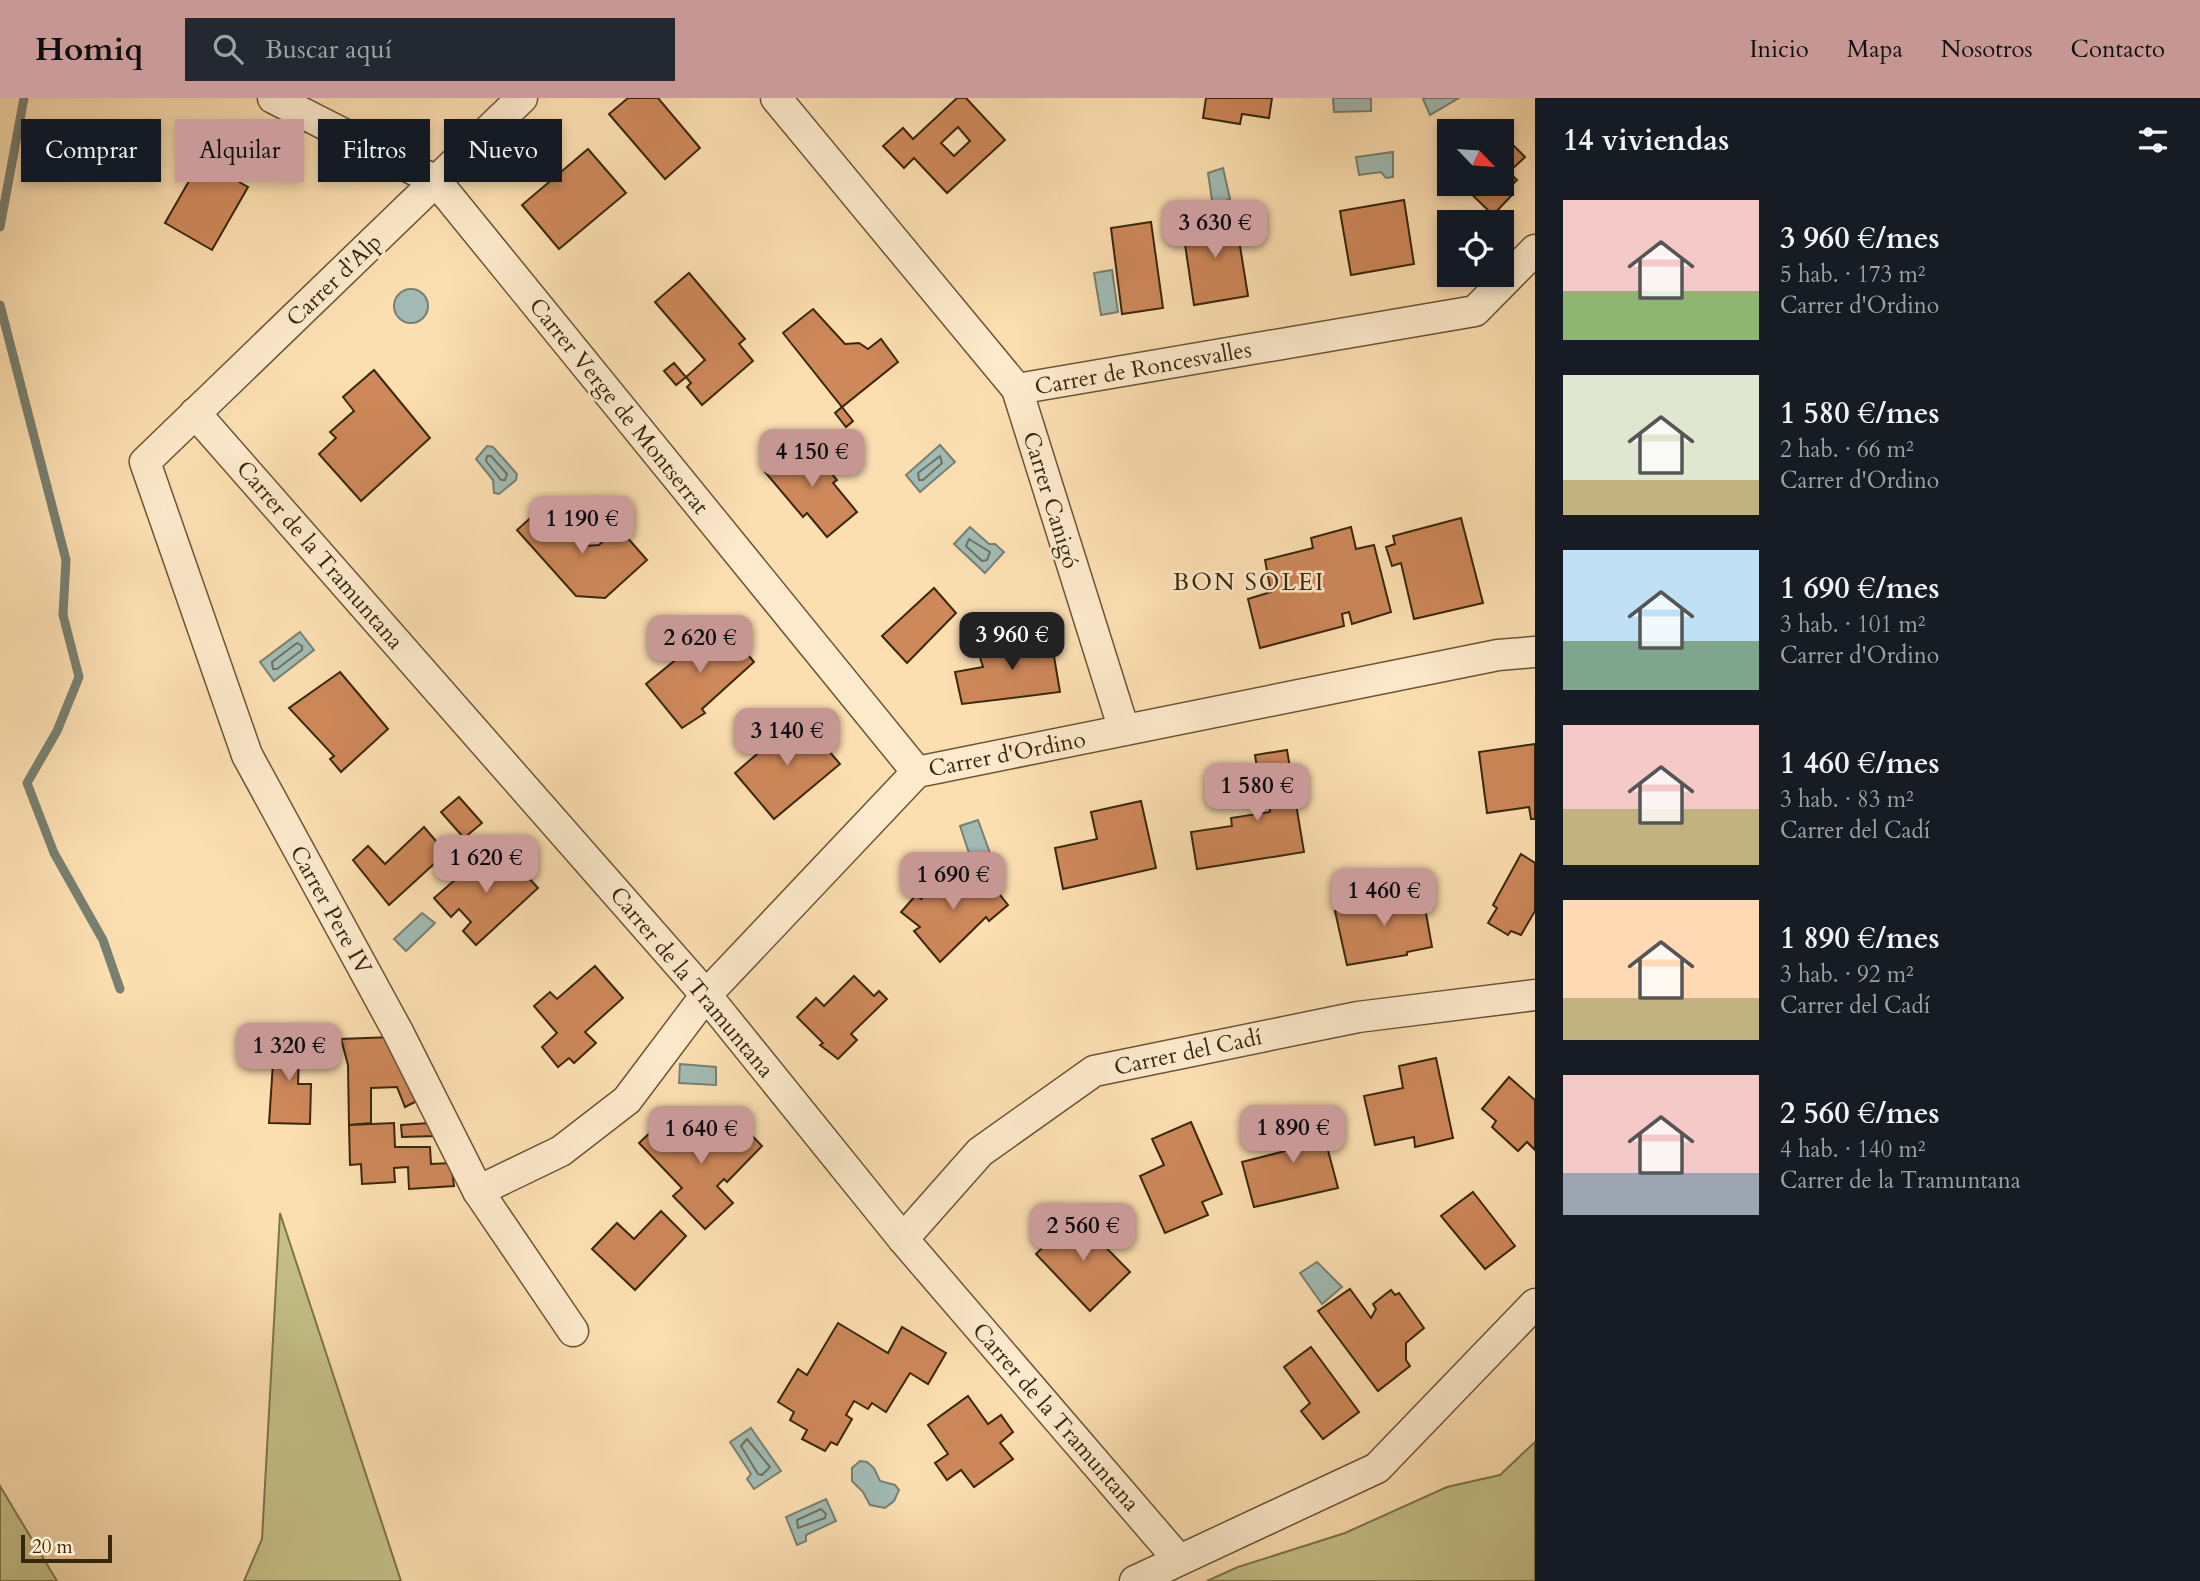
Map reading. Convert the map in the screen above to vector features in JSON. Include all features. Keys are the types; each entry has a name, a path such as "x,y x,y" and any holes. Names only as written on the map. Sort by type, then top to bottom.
{"street":[{"name":"Carrer Verge de Montserrat","path":"273,98 436,181 916,772"},
{"name":"Carrer d'Alp","path":"145,461 522,98"},
{"name":"Carrer de Roncesvalles","path":"776,98 1017,389 1475,311 1535,250"},
{"name":"Carrer Canigó","path":"1017,389 1124,730"},
{"name":"Carrer de la Tramuntana","path":"195,413 706,995 903,1239 1179,1560"},
{"name":"Carrer Pere IV","path":"145,461 247,755 398,1032 478,1191 573,1331"},
{"name":"Carrer d'Ordino","path":"478,1191 561,1151 627,1100 706,995 916,772 1498,655 1535,652"},
{"name":"Carrer del Cadí","path":"903,1239 980,1152 1094,1071 1359,1017 1535,995"},
{"path":"1135,1581 1377,1468 1535,1304"}],"shaded area":[{"path":"280,1213 401,1581 244,1581 262,1539"},
{"path":"1535,1442 1535,1581 1207,1581 1238,1567 1345,1533 1447,1487 1500,1475"},
{"path":"0,1486 57,1581 0,1581"}],"water":[{"path":"1333,98 1371,98 1371,111 1334,112"},
{"path":"1425,98 1459,98 1430,115 1423,99"},
{"path":"1393,152 1393,177 1386,178 1381,172 1359,175 1356,157"},
{"path":"1223,168 1230,199 1213,207 1208,173"},
{"path":"1112,270 1118,312 1101,315 1094,273"},
{"path":"411,289 423,294 428,306 423,318 411,323 399,318 394,306 399,294"},
{"path":"940,445 955,462 920,492 906,475"},
{"path":"487,446 493,447 517,474 516,480 499,494 494,493 493,480 476,459"},
{"path":"970,527 989,544 995,544 1004,552 985,573 954,544"},
{"path":"300,632 314,650 274,681 260,662"},
{"path":"978,820 995,867 976,874 960,826"},
{"path":"422,913 435,923 406,951 394,939"},
{"path":"680,1064 716,1067 716,1085 679,1083"},
{"path":"1317,1262 1342,1287 1322,1304 1300,1273"},
{"path":"751,1428 781,1471 754,1489 747,1479 751,1474 730,1442"},
{"path":"860,1461 867,1462 874,1468 880,1481 895,1485 899,1490 894,1501 885,1508 870,1505 863,1492 852,1481 852,1468"},
{"path":"826,1499 836,1521 806,1535 806,1541 797,1545 786,1517"}],"building":[{"path":"628,98 658,98 700,148 665,179 609,114"},
{"path":"957,98 966,98 1005,140 947,193 914,158 904,168 883,146 903,128 913,139","holes":["958,127 970,141 954,156 941,143"]},
{"path":"1206,98 1272,98 1269,118 1242,114 1240,124 1203,118"},
{"path":"1514,146 1525,157 1514,167"},
{"path":"588,149 626,193 559,249 522,205 549,182 562,182 562,171"},
{"path":"188,182 239,182 248,187 212,250 165,223"},
{"path":"1473,196 1511,196 1498,210 1488,210"},
{"path":"1404,200 1414,264 1351,275 1340,211"},
{"path":"1235,215 1248,296 1194,305 1182,224"},
{"path":"1151,222 1163,308 1122,314 1111,228"},
{"path":"689,273 745,339 739,344 753,361 702,405 687,387 691,383 686,377 705,360 655,302"},
{"path":"813,309 845,344 859,343 868,349 881,339 898,362 842,407 783,333"},
{"path":"674,363 686,377 676,385 664,371"},
{"path":"374,370 430,438 361,501 319,454 336,438 330,432 354,411 343,397"},
{"path":"842,407 853,421 846,427 835,413"},
{"path":"805,442 837,480 833,483 857,512 827,537 807,513 803,517 765,472"},
{"path":"546,504 584,546 599,545 618,527 647,560 605,598 576,596 517,530"},
{"path":"1461,518 1483,603 1414,619 1401,563 1392,566 1386,547 1395,544 1393,536"},
{"path":"1351,527 1356,549 1374,545 1391,612 1352,624 1349,612 1342,614 1344,626 1260,648 1248,599 1271,592 1265,560 1313,548 1311,538"},
{"path":"934,588 956,613 907,663 882,636"},
{"path":"721,623 754,662 702,709 705,713 682,728 646,684"},
{"path":"1050,633 1060,692 962,704 955,672 983,667 979,654 1010,649 1009,640"},
{"path":"340,672 388,729 341,772 330,759 334,756 289,708"},
{"path":"800,717 840,764 774,819 735,773"},
{"path":"1535,744 1535,819 1531,819 1529,807 1487,813 1479,752"},
{"path":"1287,750 1304,852 1197,869 1191,832 1232,826 1231,818 1270,812 1267,779 1259,780 1255,755"},
{"path":"459,797 482,823 464,838 441,812"},
{"path":"1141,801 1156,868 1063,889 1055,848 1097,839 1091,812"},
{"path":"424,827 446,853 389,905 353,860 368,846 385,864"},
{"path":"486,853 500,869 511,859 538,888 476,945 463,931 471,922 459,909 451,917 434,898"},
{"path":"1521,854 1535,863 1535,911 1521,935 1511,931 1508,935 1488,923 1497,908 1493,905"},
{"path":"957,870 971,887 985,876 1008,905 989,921 986,917 940,962 914,931 920,927 901,912 916,895 921,899"},
{"path":"1422,891 1432,947 1407,952 1407,955 1347,965 1335,911"},
{"path":"595,966 623,998 585,1032 596,1043 574,1063 569,1058 558,1067 542,1047 557,1033 534,1006 550,992 557,999"},
{"path":"854,976 874,996 879,991 887,999 851,1034 857,1040 838,1059 820,1045 823,1043 797,1017 816,998 824,1006"},
{"path":"275,1033 304,1035 303,1054 299,1054 298,1084 311,1084 310,1124 269,1123"},
{"path":"392,1037 419,1100 405,1107 397,1087 371,1088 371,1123 349,1125 348,1065 341,1039"},
{"path":"1436,1058 1453,1138 1415,1147 1414,1137 1375,1145 1364,1096 1403,1088 1399,1066"},
{"path":"1509,1077 1535,1100 1535,1150 1527,1142 1518,1151 1492,1127 1496,1121 1482,1109"},
{"path":"1317,1109 1338,1188 1254,1207 1242,1162 1293,1149 1284,1118"},
{"path":"667,1117 691,1142 707,1146 736,1119 762,1146 727,1182 724,1179 717,1186 733,1203 705,1229 673,1196 682,1188 639,1143"},
{"path":"1191,1122 1222,1194 1202,1202 1208,1215 1165,1233 1140,1176 1164,1165 1152,1139"},
{"path":"394,1123 395,1147 430,1147 431,1164 451,1163 454,1186 409,1189 408,1167 394,1168 395,1182 362,1184 361,1164 350,1165 349,1125"},
{"path":"430,1123 437,1136 402,1137 401,1125"},
{"path":"1473,1192 1515,1246 1485,1269 1441,1216"},
{"path":"661,1211 686,1236 635,1290 592,1249 617,1223 634,1239"},
{"path":"1075,1216 1130,1272 1090,1311 1036,1254"},
{"path":"1350,1289 1371,1318 1376,1309 1373,1304 1391,1290 1395,1295 1399,1293 1424,1328 1406,1343 1406,1360 1410,1366 1378,1391 1318,1311"},
{"path":"838,1323 888,1353 902,1327 946,1353 928,1384 910,1373 886,1412 872,1403 868,1409 854,1401 846,1415 852,1419 837,1445 831,1442 825,1451 802,1439 807,1430 790,1420 794,1412 778,1402 798,1369 807,1375"},
{"path":"1311,1347 1359,1412 1323,1439 1301,1411 1310,1403 1284,1367"},
{"path":"968,1396 988,1424 1001,1415 1013,1432 1000,1443 1013,1459 974,1487 961,1470 947,1480 935,1463 948,1454 928,1425"}],"waterway":[{"path":"0,227 24,98"},
{"path":"0,305 66,560 63,615 79,677 57,731 27,783 54,853 103,940 120,989"}],"district":[{"name":"BON SOLEI","path":"1249,582"}]}
